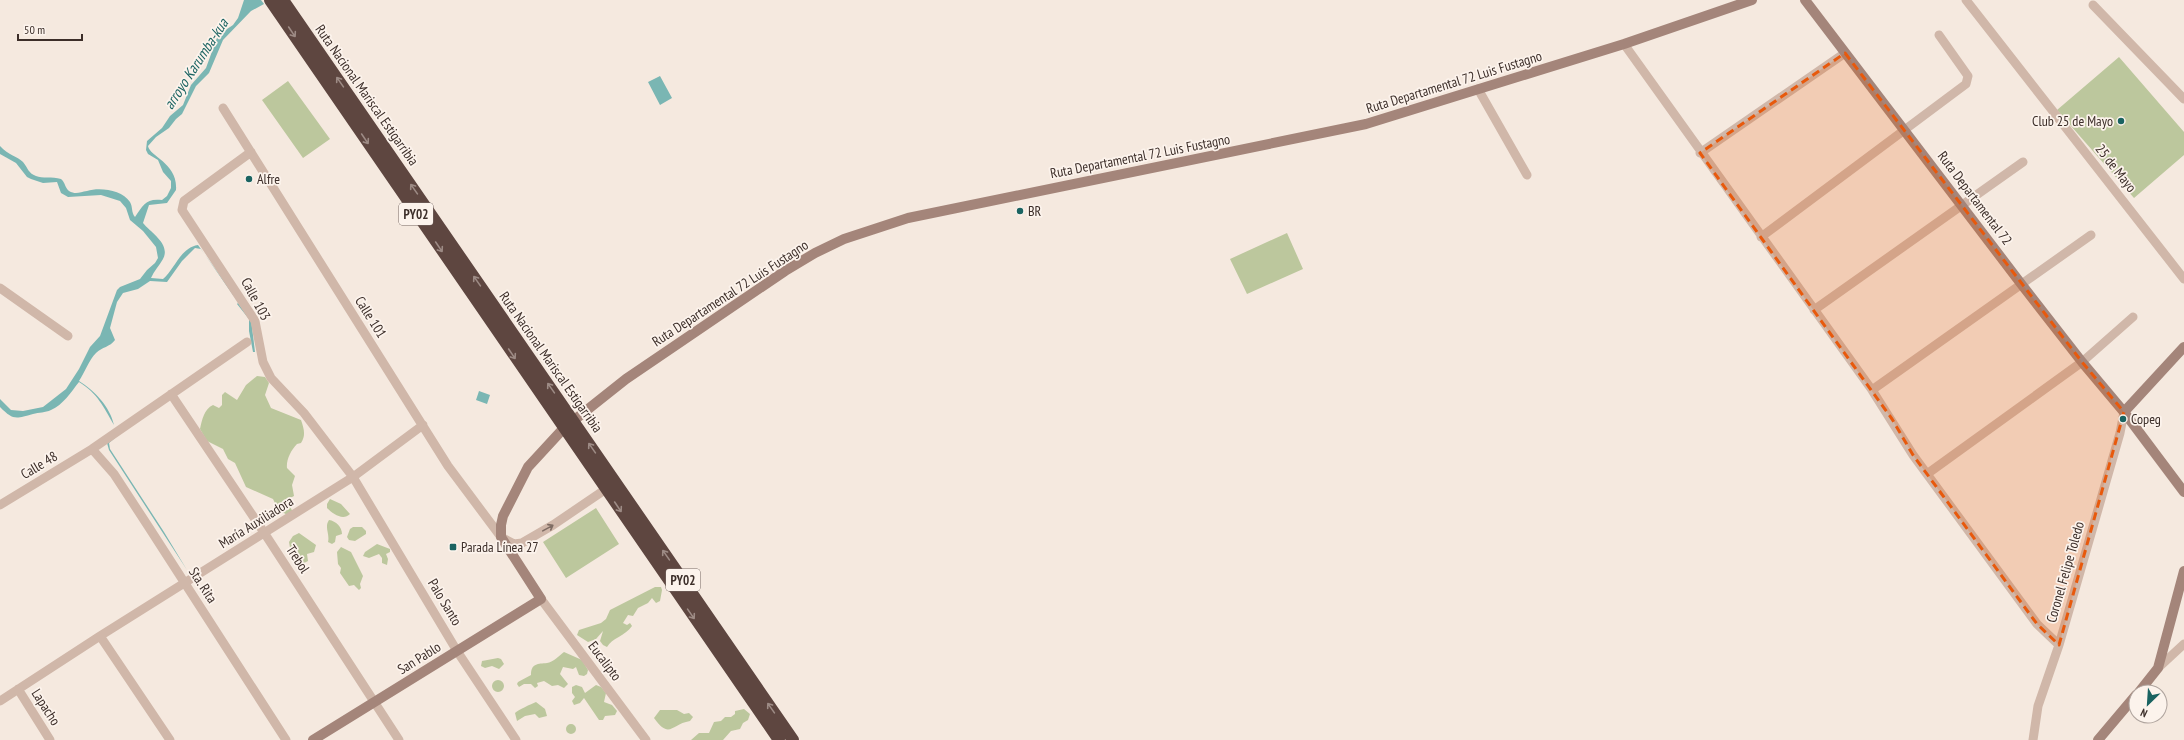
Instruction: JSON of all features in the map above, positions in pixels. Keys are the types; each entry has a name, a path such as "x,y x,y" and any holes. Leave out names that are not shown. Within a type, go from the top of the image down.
{"highway":[{"name":"Ruta Nacional Mariscal Estigarribia","path":"270,0 563,429 606,489 778,740"},
{"name":"Ruta Nacional Mariscal Estigarribia","path":"283,0 794,740"}],"main road":[{"name":"Ruta Departamental 72 Luis Fustagno","path":"501,537 503,516 528,467 573,420 626,379 737,302 815,253 844,239 908,218 1366,124 1624,44 1752,0"},
{"name":"Ruta Departamental 72","path":"1805,0 2022,285 2082,362 2124,412 2184,492"},
{"path":"2124,412 2184,347"},
{"path":"501,537 541,599"},
{"path":"2145,684 2158,668 2184,571"},
{"name":"San Pablo","path":"313,740 541,599"},
{"path":"2098,740 2128,704"}],"street":[{"name":"25 de Mayo","path":"1966,0 2184,279"},
{"path":"2093,5 2184,99"},
{"path":"1761,237 1966,84 1968,76 1939,35"},
{"path":"1624,44 1700,153 1872,390 1927,474 2036,624 2059,645"},
{"path":"1700,153 1845,53"},
{"path":"1478,89 1527,175"},
{"name":"Calle 101","path":"223,108 448,466 501,537"},
{"name":"Calle 103","path":"252,152 184,201 182,210 255,321 261,344 263,362 271,378 304,413 353,477"},
{"path":"1814,310 1963,206 2023,162"},
{"path":"1872,390 2091,235"},
{"path":"0,288 68,336"},
{"path":"1927,474 2082,362 2133,317"},
{"name":"Calle 48","path":"0,505 92,449 247,342"},
{"name":"Trebol","path":"172,394 399,740"},
{"name":"Coronel Felipe Toledo","path":"2033,740 2038,706 2059,645 2120,433 2124,412"},
{"name":"María Auxiliadora","path":"0,701 184,581 265,534 353,477 423,425"},
{"name":"Sta. Rita","path":"92,449 114,474 286,740"},
{"name":"Palo Santo","path":"353,477 458,651 516,740"},
{"path":"501,537 514,544 522,543 553,525 606,489"},
{"name":"Eucalipto","path":"541,599 646,740"},
{"path":"100,636 170,740"},
{"path":"2158,668 2184,644"},
{"name":"Lapacho","path":"18,689 50,740"}],"highlighted area":[{"path":"1845,53 2082,362 2124,412 2059,645 2037,624 1913,455 1892,419 1700,153"}],"green space":[{"name":"Club 25 de Mayo","path":"2119,57 2184,132 2184,155 2134,198 2057,110"},
{"path":"288,81 330,139 303,158 262,100"},
{"path":"1287,233 1303,269 1247,294 1230,259"},
{"path":"257,376 265,377 269,383 265,395 271,408 301,420 304,429 303,440 293,449 287,462 287,468 295,476 292,485 294,496 288,499 287,502 293,512 287,515 278,509 273,499 246,487 235,463 228,459 223,449 207,441 200,429 207,409 213,405 219,408 222,405 222,395 225,392 237,400 246,385"},
{"path":"330,499 341,504 350,514 341,517 332,512 327,508 327,504"},
{"path":"596,508 619,544 566,578 543,542"},
{"path":"329,520 338,525 342,531 342,534 336,536 335,542 332,544 328,542 327,525"},
{"path":"353,527 362,527 366,531 366,534 355,541 349,540 347,537 350,529"},
{"path":"299,533 316,545 314,552 307,554 308,561 302,564 292,559 289,542 293,536"},
{"path":"377,544 390,549 390,552 386,554 388,559 387,565 382,563 382,558 379,554 369,558 363,556 365,552"},
{"path":"341,547 351,552 363,576 360,584 361,588 359,590 354,585 349,586 340,573 341,568 338,564 337,552"},
{"path":"655,587 661,587 662,590 660,601 656,603 652,598 648,603 638,608 633,616 628,615 623,623 627,625 630,623 632,626 612,641 607,647 600,641 603,631 596,639 588,642 577,635 579,630 601,623 606,619 610,610"},
{"path":"564,652 582,660 588,670 587,674 584,676 579,675 576,667 573,669 563,667 560,674 568,684 564,688 558,685 552,686 544,681 537,683 538,686 535,688 531,684 524,684 519,687 517,684 518,682 531,675 532,668 534,666 556,659"},
{"path":"498,658 501,659 504,664 499,669 492,666 485,668 481,666 482,661"},
{"path":"498,680 502,682 504,686 502,690 498,692 494,690 492,686 494,682"},
{"path":"576,685 582,687 585,693 596,685 601,687 606,693 604,702 612,705 617,711 615,715 605,716 603,720 599,720 584,698 580,703 574,705 572,701 575,697 572,693 572,687"},
{"path":"536,702 545,709 547,716 539,718 535,714 525,716 517,721 515,713"},
{"path":"744,709 750,714 748,720 743,723 740,729 731,731 723,740 691,740 699,733 709,733 714,722 721,721 725,717 731,717 735,714 735,711"},
{"path":"660,710 677,710 684,714 689,713 693,717 690,721 671,729 667,729 659,725 654,718"},
{"path":"569,724 573,724 575,725 575,733 569,734 566,731 566,727"}],"water":[{"path":"244,0 261,0 264,4 251,11 223,40 209,73 196,86 182,114 169,128 156,137 148,146 150,150 169,167 173,173 176,190 167,203 149,205 143,223 159,239 164,248 165,254 151,278 163,279 182,254 187,250 198,245 201,249 195,248 182,261 167,282 150,281 138,289 123,293 117,302 110,328 115,340 96,353 79,381 101,400 109,412 114,425 96,396 79,382 63,402 49,411 22,417 15,417 8,414 0,407 0,399 11,410 23,411 43,407 66,389 79,369 90,347 100,336 117,290 120,287 140,279 158,258 156,247 143,231 130,220 126,208 120,201 101,195 68,197 61,193 57,182 43,183 27,177 16,163 0,154 0,146 23,162 33,175 38,177 61,179 71,192 78,193 98,189 110,190 122,195 130,202 135,217 146,203 152,200 162,200 167,196 171,188 171,181 163,172 158,160 148,154 146,150 147,141 162,128 170,116 183,105 191,85 206,68 218,35 233,25 238,18"},
{"path":"660,76 672,98 660,105 648,82"},
{"path":"204,254 234,295 233,295"},
{"path":"238,303 251,319 255,352 253,352 249,331 249,319 237,304"},
{"path":"479,391 490,395 487,404 476,400"},
{"path":"121,433 109,443 110,449 187,570 109,450 107,443"}],"place":[{"name":"Club 25 de Mayo","path":"2121,121"},
{"name":"Alfre","path":"249,179"},
{"name":"BR","path":"1020,211"},
{"name":"Copeg","path":"2123,419"},
{"name":"Parada Línea 27","path":"453,547"}],"water label":[{"name":"arroyo Karumba-kua","path":"196,64"}]}
